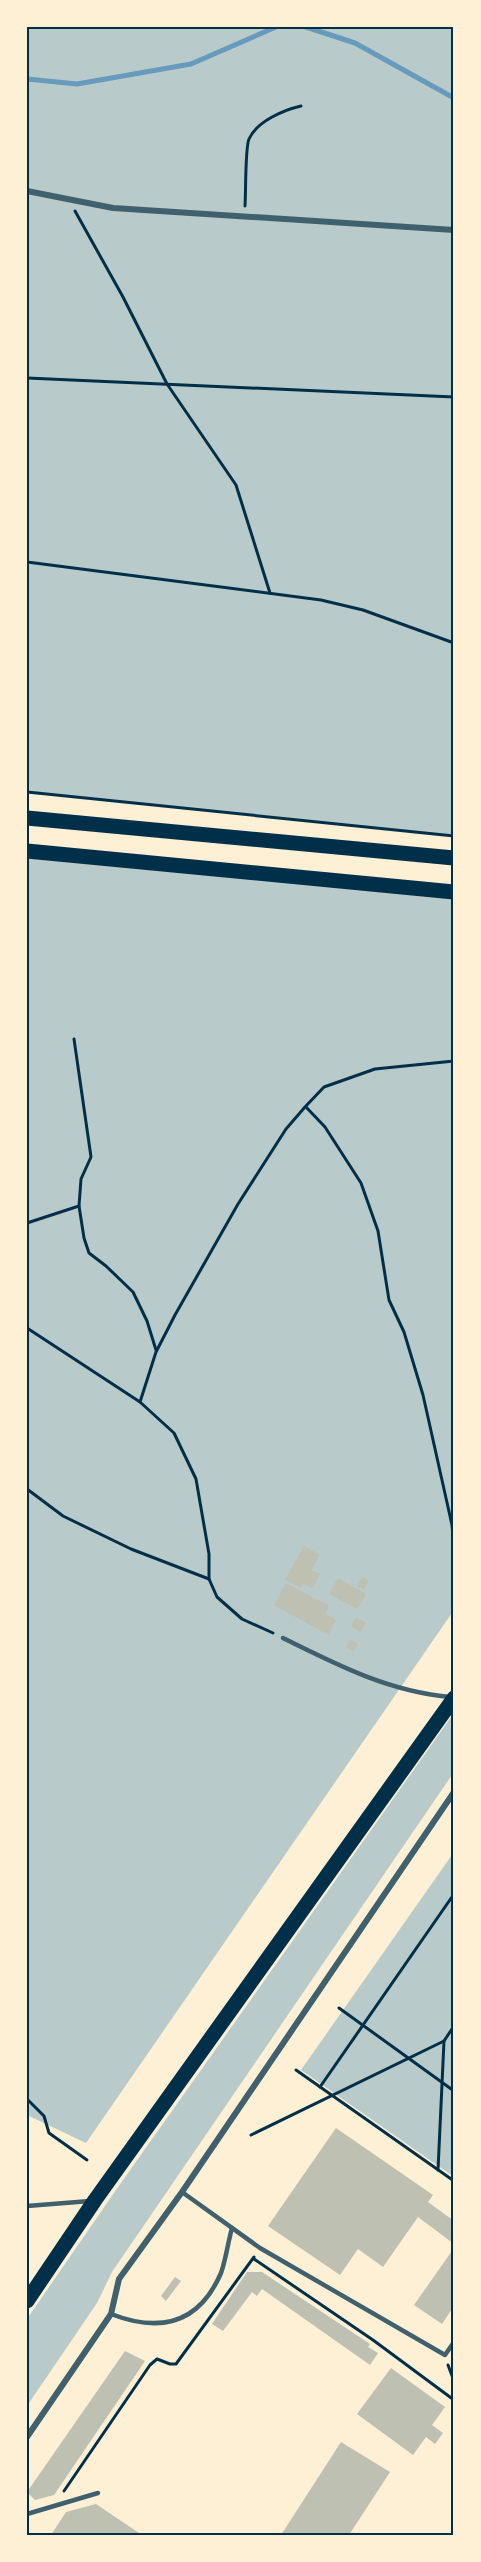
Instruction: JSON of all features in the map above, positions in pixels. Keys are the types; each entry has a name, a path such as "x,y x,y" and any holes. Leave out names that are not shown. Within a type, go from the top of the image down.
{"main road":[{"path":"27,818 454,858"},
{"path":"27,851 454,892"},
{"path":"27,2301 95,2200 454,1698"}],"street":[{"path":"27,191 113,208 454,230"},
{"path":"27,2438 111,2314 119,2279 182,2192 454,1792"}],"lane":[{"path":"283,1638 380,1683 415,1693 454,1698"},
{"path":"182,2192 260,2248 445,2355 454,2342"},
{"path":"27,2206 95,2200"},
{"path":"111,2314 129,2321 171,2323 199,2307 220,2273 232,2228"},
{"path":"27,2514 98,2493"}],"path":[{"path":"245,217 249,139 260,126 287,109 301,106"},
{"path":"68,199 123,297 167,384 236,485 270,594"},
{"path":"27,378 454,397"},
{"path":"27,562 321,600 363,610 454,643"},
{"path":"27,792 454,836"},
{"path":"74,1039 91,1157 81,1179 79,1206 89,1253 133,1292 147,1321 156,1352"},
{"path":"140,1402 156,1352 175,1315 238,1204 286,1129 305,1107 324,1087 375,1069 454,1061"},
{"path":"305,1107 325,1127 361,1183 378,1230 389,1300 404,1332 423,1395 452,1525 454,1551"},
{"path":"27,1223 79,1206"},
{"path":"27,1328 140,1402 174,1433 196,1479 209,1554 209,1579 216,1597 242,1619 283,1638"},
{"path":"27,1489 63,1516 131,1549 209,1579"},
{"path":"320,2087 454,1894"},
{"path":"339,2008 454,2091"},
{"path":"438,2170 444,2041 454,2026"},
{"path":"251,2135 444,2041"},
{"path":"296,2070 454,2181"},
{"path":"27,2099 44,2116 49,2133 87,2160"},
{"path":"57,2505 150,2365 157,2359 176,2364 260,2248"},
{"path":"253,2258 373,2340 454,2400"},
{"path":"445,2355 454,2381"}],"shaded area":[{"path":"27,27 454,27 454,836 27,792"},
{"path":"27,851 454,892 454,1610 86,2143 27,2115"},
{"path":"454,1713 454,1772 112,2272 97,2303 27,2406 27,2319"},
{"path":"454,1852 454,2177 301,2070"}],"building":[{"path":"304,1546 320,1555 311,1570 320,1574 312,1588 303,1583 301,1588 285,1580"},
{"path":"362,1577 369,1580 364,1590 357,1586"},
{"path":"338,1578 366,1594 357,1609 329,1594"},
{"path":"286,1583 329,1606 325,1614 336,1620 328,1635 274,1605"},
{"path":"356,1617 366,1623 360,1632 351,1626"},
{"path":"350,1640 358,1644 354,1652 346,1647"},
{"path":"336,2128 433,2195 428,2202 454,2221 454,2244 418,2217 383,2267 358,2249 340,2275 268,2226"},
{"path":"454,2248 454,2306 442,2324 414,2305"},
{"path":"247,2272 262,2272 370,2344 368,2347 378,2353 370,2365 262,2289 257,2296 252,2292 223,2331 212,2324"},
{"path":"175,2277 181,2281 166,2301 161,2296"},
{"path":"125,2351 145,2361 54,2495 35,2500 27,2492"},
{"path":"391,2368 445,2407 432,2425 443,2433 435,2444 426,2437 413,2455 357,2414"},
{"path":"341,2442 390,2472 349,2535 281,2535"},
{"path":"96,2504 142,2535 51,2535 66,2512"}],"waterway":[{"path":"27,79 77,84 191,64 276,27"},
{"path":"306,27 355,43 454,98"}]}
